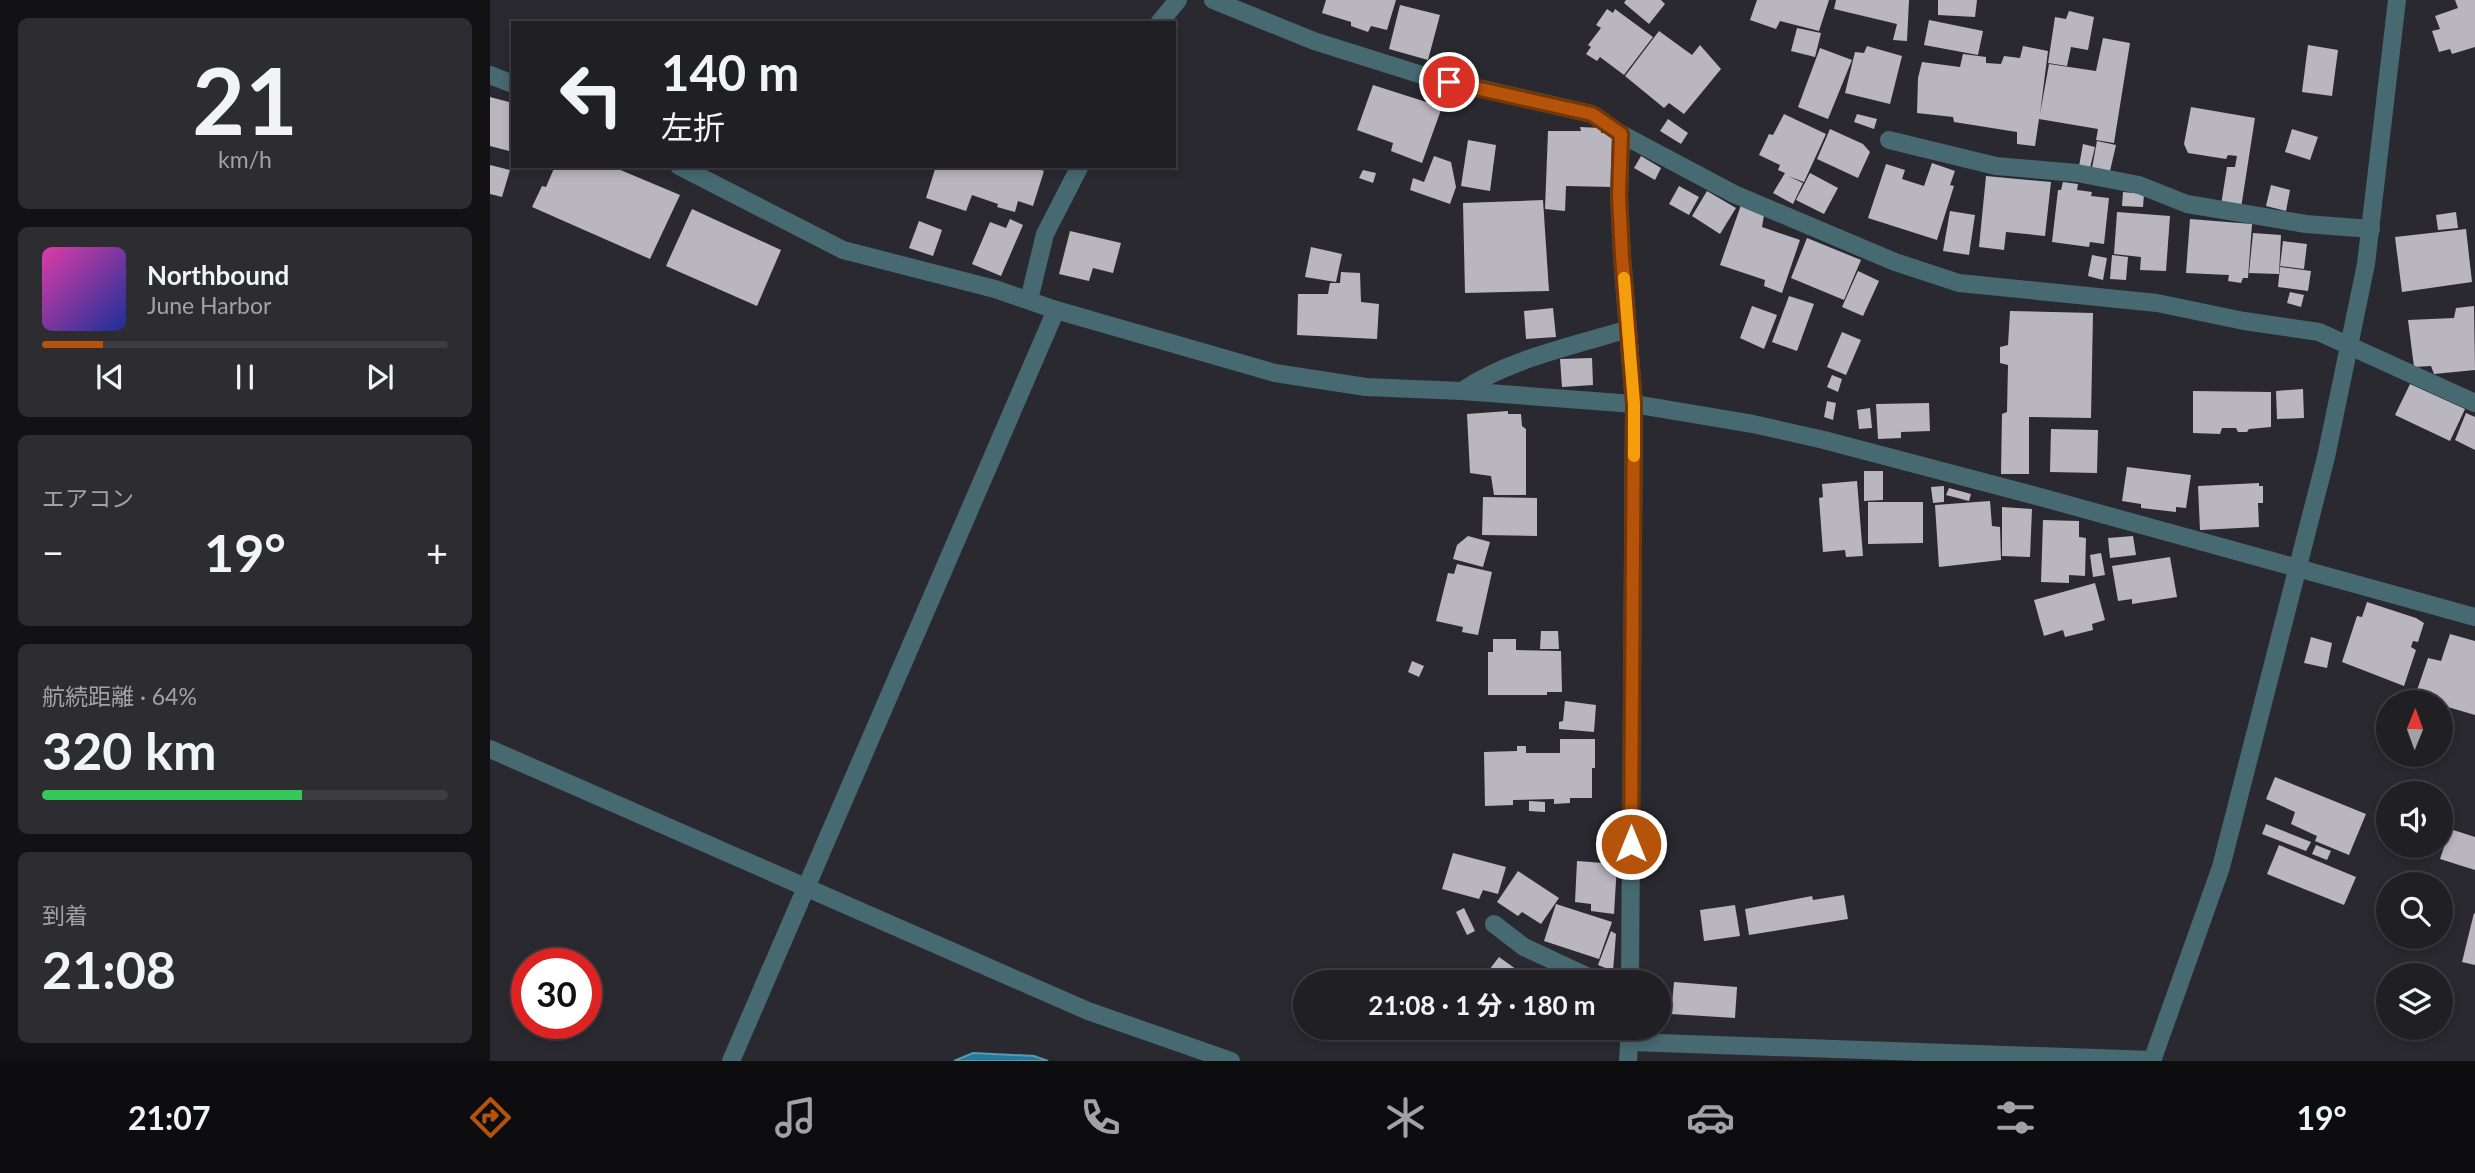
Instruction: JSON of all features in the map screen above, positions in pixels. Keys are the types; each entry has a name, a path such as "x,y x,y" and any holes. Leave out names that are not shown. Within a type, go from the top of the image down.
{"street":[{"path":"1161,21 1178,0"},
{"path":"1213,0 1314,41 1425,76 1592,114 1621,134 1734,194 1895,262 1959,283 2157,303 2244,321 2319,332 2475,403"},
{"path":"1671,1037 2152,1061 2221,867 2299,568 2366,264 2397,0"},
{"path":"490,75 511,83"},
{"path":"1621,134 1619,196 1634,404 1630,970"},
{"path":"1889,140 1996,166 2077,173 2139,186 2187,204 2306,224 2371,229"},
{"path":"682,168 843,250 995,289 1056,310 1275,373 1366,387 1634,404 1753,424 1824,440 2475,617"},
{"path":"1029,300 1045,234 1079,168"},
{"path":"731,1061 1056,310"},
{"path":"1462,391 1481,378 1510,366 1628,329"},
{"path":"490,749 1088,1011 1231,1061"},
{"path":"1494,924 1524,947 1573,970"},
{"path":"1628,1061 1630,1040"}],"water":[{"path":"973,1053 1034,1056 1048,1061 954,1061"}],"building":[{"path":"1326,0 1396,0 1387,30 1371,26 1368,32 1351,26 1351,22 1322,13"},
{"path":"1626,0 1661,0 1665,4 1649,24 1624,3"},
{"path":"1757,0 1829,0 1819,31 1780,21 1776,29 1750,20"},
{"path":"1836,0 1909,0 1907,41 1893,40 1897,24 1834,9"},
{"path":"1938,0 1977,0 1975,17 1938,15"},
{"path":"2455,0 2475,0 2475,47 2452,54 2450,49 2439,52 2432,31 2440,29 2435,16 2458,8"},
{"path":"1400,5 1440,15 1428,60 1389,49"},
{"path":"1607,9 1613,13 1615,9 1653,37 1624,75 1600,57 1597,61 1586,54 1591,47 1588,45 1601,28 1596,25"},
{"path":"2069,11 2094,17 2088,50 2071,47 2067,66 2048,63 2055,17 2066,19"},
{"path":"1929,20 1983,31 1978,55 1924,45"},
{"path":"1797,28 1821,33 1815,57 1791,51"},
{"path":"1659,31 1692,55 1700,45 1721,69 1684,114 1669,103 1664,108 1625,76"},
{"path":"2103,38 2130,43 2114,143 2096,140 2098,129 2039,119 2035,146 2017,144 2017,132 1954,122 1953,117 1917,113 1918,78 1922,62 1960,67 1963,54 1986,57 1986,63 2001,64 2004,56 2020,58 2023,46 2048,51 2040,114 2049,64 2096,71"},
{"path":"2308,45 2338,50 2332,96 2302,92"},
{"path":"1867,46 1902,56 1890,104 1845,93 1855,52 1864,53"},
{"path":"1820,48 1852,60 1828,119 1798,107"},
{"path":"1373,85 1442,107 1422,163 1391,151 1393,143 1357,130"},
{"path":"490,97 511,102 511,151 490,146"},
{"path":"2191,107 2255,118 2241,208 2221,205 2227,167 2235,167 2237,156 2228,155 2226,159 2188,153 2184,144"},
{"path":"1784,114 1826,134 1804,182 1788,176 1803,183 1793,204 1773,193 1785,173 1778,170 1780,165 1759,155 1769,134 1773,135"},
{"path":"1857,114 1877,119 1874,129 1854,122"},
{"path":"1668,119 1688,133 1681,144 1660,131"},
{"path":"1580,127 1601,128 1601,133 1614,133 1613,187 1566,186 1565,211 1545,209 1548,131 1581,131"},
{"path":"1830,129 1863,144 1870,152 1858,178 1817,159"},
{"path":"2292,129 2318,137 2310,160 2285,152"},
{"path":"1468,140 1496,145 1490,191 1461,186"},
{"path":"2097,141 2116,145 2110,171 2092,168"},
{"path":"2083,144 2095,147 2090,168 2079,166"},
{"path":"1434,156 1451,162 1456,187 1450,204 1410,190 1413,178 1424,182"},
{"path":"1641,156 1661,168 1655,180 1634,168"},
{"path":"1932,163 1955,171 1950,185 1954,186 1937,240 1868,218 1886,164 1905,170 1902,179 1924,186"},
{"path":"490,165 510,170 502,197 490,194"},
{"path":"554,168 616,168 680,195 650,259 532,207 542,186 546,187"},
{"path":"935,168 1035,168 1044,171 1033,206 1018,201 1015,212 972,195 966,211 926,198"},
{"path":"1363,170 1376,173 1373,183 1359,178"},
{"path":"1810,173 1838,188 1824,214 1796,200"},
{"path":"1986,176 2051,182 2045,236 2006,232 2004,250 1979,247"},
{"path":"2063,182 2078,184 2077,190 2092,192 2091,196 2109,198 2104,244 2090,242 2089,247 2052,242 2058,190 2061,190"},
{"path":"2271,185 2290,190 2286,211 2266,206"},
{"path":"1679,186 1699,197 1689,215 1669,204"},
{"path":"1707,191 1736,208 1720,234 1692,216"},
{"path":"2123,192 2144,194 2143,207 2122,206"},
{"path":"1543,200 1549,291 1465,293 1463,203"},
{"path":"1741,205 1764,215 1762,227 1800,240 1782,293 1764,286 1765,280 1720,265"},
{"path":"692,209 781,250 757,306 666,266"},
{"path":"1950,211 1975,215 1969,255 1943,251"},
{"path":"2117,212 2170,216 2166,271 2140,270 2141,257 2114,254"},
{"path":"2456,212 2458,228 2438,230 2436,215"},
{"path":"1010,219 1023,225 1001,276 972,264 990,222 1006,228"},
{"path":"2190,219 2252,224 2248,278 2243,278 2241,283 2228,281 2229,275 2186,273"},
{"path":"919,221 942,230 933,256 909,248"},
{"path":"2466,229 2472,282 2402,292 2395,237"},
{"path":"1070,231 1121,243 1113,273 1093,268 1089,281 1059,274"},
{"path":"2253,233 2281,235 2279,274 2249,273"},
{"path":"1807,238 1861,260 1844,300 1791,278"},
{"path":"2283,241 2307,244 2304,269 2280,266"},
{"path":"1311,247 1342,254 1336,282 1305,277"},
{"path":"2092,255 2107,258 2103,280 2088,276"},
{"path":"2112,255 2128,257 2126,280 2110,279"},
{"path":"2280,267 2311,271 2308,291 2278,287"},
{"path":"1858,271 1879,281 1863,316 1842,307"},
{"path":"1341,272 1360,273 1361,302 1379,304 1377,339 1297,335 1298,294 1328,294 1330,283 1340,283"},
{"path":"2290,292 2304,295 2301,307 2287,303"},
{"path":"1789,296 1814,304 1797,351 1772,342"},
{"path":"1752,306 1777,315 1764,349 1740,338"},
{"path":"2474,306 2475,370 2434,374 2431,366 2414,367 2408,320 2454,318 2456,308"},
{"path":"1553,308 1556,337 1526,339 1524,311"},
{"path":"2010,311 2093,313 2091,418 2029,417 2029,474 2001,474 2002,414 2007,412 2008,365 2000,363 2000,347 2008,345"},
{"path":"1842,332 1861,340 1846,375 1827,367"},
{"path":"1592,358 1593,385 1562,387 1560,359"},
{"path":"1832,375 1842,379 1838,392 1827,387"},
{"path":"2410,384 2465,409 2450,441 2395,415"},
{"path":"2303,389 2304,418 2277,419 2276,391"},
{"path":"2193,391 2271,392 2271,427 2249,429 2247,432 2238,432 2236,428 2222,428 2220,434 2193,433"},
{"path":"1827,401 1836,403 1833,420 1824,417"},
{"path":"1929,403 1930,431 1901,432 1901,438 1878,439 1876,404"},
{"path":"1870,408 1872,428 1859,429 1857,410"},
{"path":"1508,411 1508,414 1521,414 1522,426 1526,429 1526,495 1494,495 1491,476 1470,473 1467,414"},
{"path":"2466,413 2475,417 2475,450 2455,440"},
{"path":"2051,429 2098,430 2097,473 2050,472"},
{"path":"2127,467 2191,475 2186,508 2176,507 2176,512 2141,508 2141,504 2122,501"},
{"path":"1864,471 1883,471 1883,500 1864,501"},
{"path":"1857,481 1863,556 1846,557 1845,550 1823,552 1819,498 1823,497 1822,484"},
{"path":"2259,483 2259,486 2263,486 2263,503 2258,503 2259,527 2200,530 2198,486"},
{"path":"1944,486 1944,502 1933,503 1931,487"},
{"path":"1949,488 1971,494 1969,501 1946,495"},
{"path":"1483,497 1537,498 1537,536 1482,535"},
{"path":"1990,501 1992,526 2000,527 2001,560 1939,567 1935,505"},
{"path":"1868,502 1923,502 1923,543 1868,544"},
{"path":"2002,507 2032,509 2030,557 2002,556"},
{"path":"2043,520 2079,521 2079,537 2086,538 2085,576 2069,575 2069,583 2041,582"},
{"path":"1468,536 1490,542 1483,567 1453,559 1457,545"},
{"path":"2133,536 2136,555 2110,558 2108,538"},
{"path":"2101,553 2105,575 2093,577 2090,555"},
{"path":"2170,557 2177,597 2132,604 2132,599 2118,601 2112,566"},
{"path":"1457,564 1492,572 1478,635 1462,632 1463,627 1436,621 1448,573 1454,574"},
{"path":"2095,583 2105,620 2092,624 2093,630 2065,637 2063,630 2044,636 2034,600"},
{"path":"2367,602 2424,623 2418,642 2413,641 2411,647 2416,650 2404,686 2342,662 2357,616 2362,617"},
{"path":"1541,631 1558,631 1559,649 1540,649"},
{"path":"2450,634 2475,641 2475,715 2454,709 2454,690 2417,690 2428,658 2441,661"},
{"path":"2311,637 2332,643 2327,668 2304,663"},
{"path":"1493,639 1516,639 1516,650 1561,651 1562,692 1547,692 1547,695 1488,695 1488,652 1493,652"},
{"path":"1412,661 1424,666 1419,677 1408,672"},
{"path":"1565,701 1596,705 1594,732 1559,729 1559,722 1563,721"},
{"path":"1560,739 1595,739 1592,798 1570,798 1570,803 1554,804 1554,799 1513,800 1513,805 1485,806 1484,752 1517,751 1517,746 1526,746 1526,753 1560,753"},
{"path":"2275,777 2366,814 2349,855 2315,841 2317,836 2291,824 2295,812 2266,799"},
{"path":"1529,801 1545,802 1545,812 1529,811"},
{"path":"2266,824 2311,842 2306,851 2262,834"},
{"path":"2453,830 2475,837 2475,870 2440,859 2453,858"},
{"path":"2279,845 2356,877 2344,905 2267,874"},
{"path":"2316,845 2331,851 2327,860 2312,854"},
{"path":"1453,853 1506,867 1498,894 1483,890 1479,899 1442,889"},
{"path":"1577,861 1617,864 1614,914 1591,911 1591,904 1575,902"},
{"path":"1518,871 1559,898 1541,924 1522,912 1518,916 1497,902"},
{"path":"1844,895 1848,919 1749,935 1745,909 1812,896 1813,900"},
{"path":"1556,904 1612,922 1599,959 1544,941"},
{"path":"1735,905 1740,936 1704,941 1700,910"},
{"path":"1464,908 1475,931 1467,935 1456,912"},
{"path":"2475,914 2475,965 2462,962"},
{"path":"1611,931 1616,934 1613,970 1598,965"},
{"path":"1499,957 1517,970 1489,970"},
{"path":"1674,982 1737,987 1735,1018 1671,1014"}],"slow traffic":[{"path":"1624,278 1634,404 1634,456"}],"route":[{"path":"1449,82 1592,114 1621,134 1619,196 1634,404 1631,844"}]}
